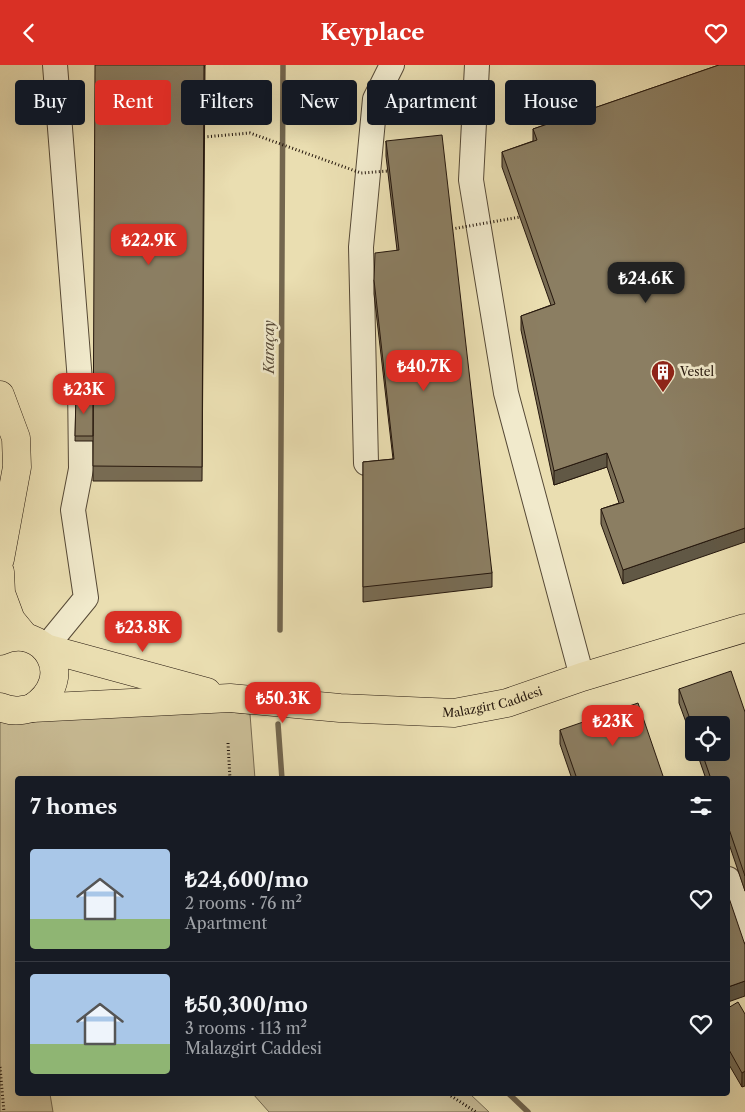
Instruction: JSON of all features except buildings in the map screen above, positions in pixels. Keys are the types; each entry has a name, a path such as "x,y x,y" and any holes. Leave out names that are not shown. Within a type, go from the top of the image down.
{"main road":[{"path":"0,395 16,438 17,467 0,559"},
{"path":"0,572 1,593 11,620 23,642 52,658 55,670 50,693 42,702 32,708"},
{"name":"Malazgirt Caddesi","path":"230,698 340,708 454,713 508,703 582,677 745,628"},
{"path":"23,642 230,698"},
{"path":"0,707 21,711 32,708 230,698"}],"street":[{"path":"23,642 86,598 73,510 81,469 80,381 54,65"},
{"path":"366,463 361,247 375,99 392,65"},
{"path":"477,65 471,180 506,393 582,677"},
{"path":"730,885 745,930"}],"path":[{"path":"204,137 250,133 361,173 388,171"},
{"path":"452,229 520,217"},
{"path":"228,743 230,776"},
{"path":"0,1067 4,1112"},
{"path":"451,1096 476,1112"}],"shaded area":[{"path":"147,704 250,714 255,776 15,776 15,1096 50,1096 53,1112 0,1112 0,718"},
{"path":"255,1096 472,1096 489,1112 269,1112"}],"waterway":[{"name":"Karaçay","path":"280,630 283,65"},
{"name":"Karaçay","path":"278,724 282,776"},
{"name":"Karaçay","path":"511,1096 528,1112"}],"place":[{"name":"Vestel","path":"663,393"}]}
